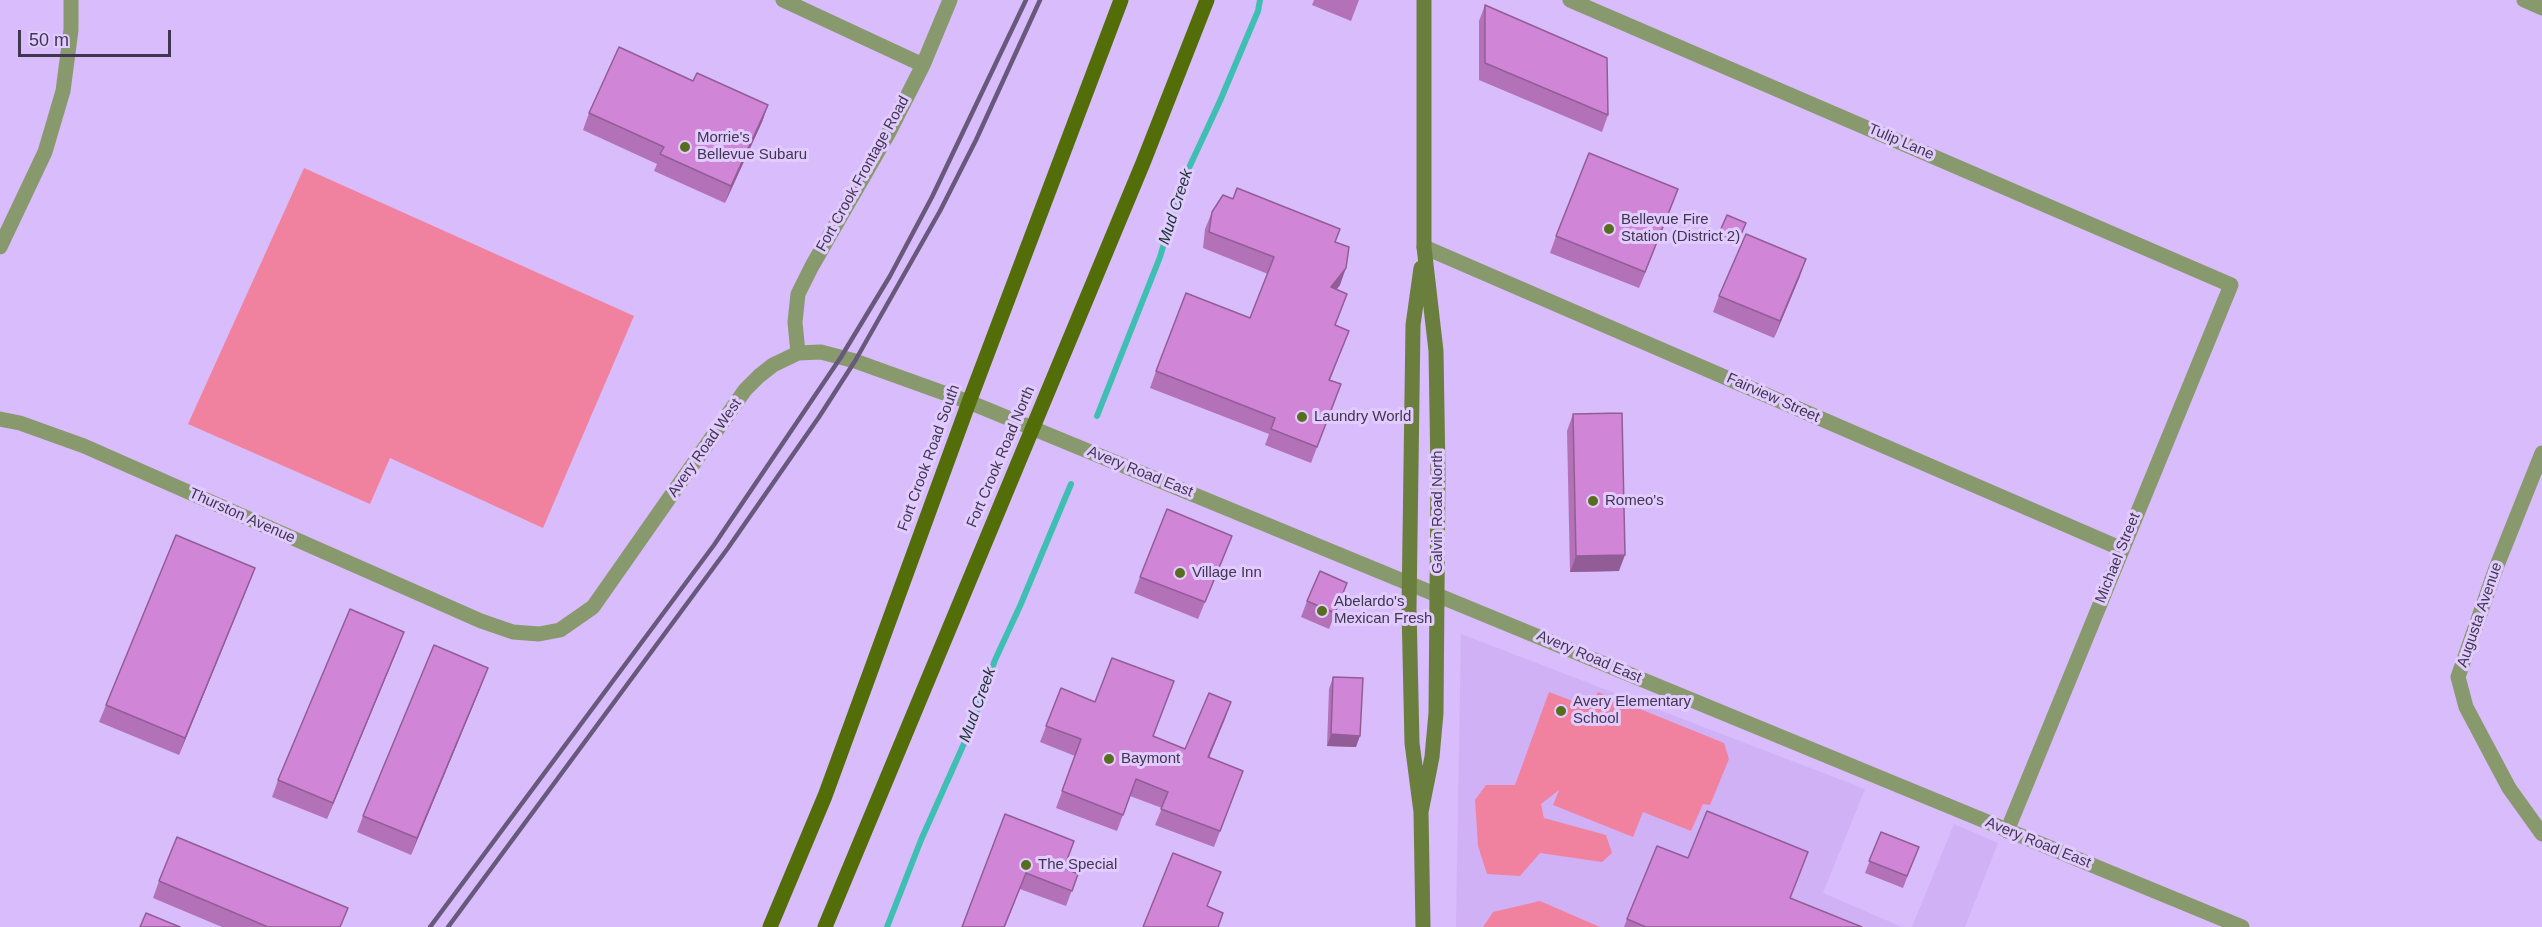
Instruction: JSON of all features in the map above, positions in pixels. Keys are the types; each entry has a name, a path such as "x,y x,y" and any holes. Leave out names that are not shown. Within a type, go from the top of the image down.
{"main road":[{"name":"Fort Crook Road South","path":"770,927 825,796 969,402 1120,0"},
{"name":"Fort Crook Road North","path":"825,927 1143,163 1207,0"},
{"name":"Galvin Road North","path":"1421,812 1436,713 1437,593 1436,351 1424,247 1424,0"},
{"name":"Galvin Road North","path":"1422,927 1421,812 1412,743 1410,581 1413,325 1424,247"}],"street":[{"path":"2,237 45,152 63,91 71,30 71,0"},
{"path":"783,0 923,65"},
{"name":"Fort Crook Frontage Road","path":"798,353 795,322 798,294 888,134 923,65 950,0"},
{"name":"Tulip Lane","path":"1570,0 2231,285"},
{"path":"2524,0 2542,8"},
{"name":"Fairview Street","path":"1424,247 2122,549"},
{"name":"Michael Street","path":"2007,831 2231,285"},
{"name":"Avery Road West","path":"481,621 513,632 539,634 560,630 593,607 745,390 773,365 798,353 821,352 855,361 969,402"},
{"name":"Avery Road East","path":"969,402 1410,581 2242,927"},
{"name":"Thurston Avenue","path":"0,419 20,423 84,446 481,621"},
{"name":"Augusta Avenue","path":"2542,453 2496,568 2458,677 2466,707 2509,788 2542,834"}],"shaded area":[{"path":"304,168 634,316 543,528 390,458 370,504 188,424"},
{"name":"Avery Elementary School","path":"1461,634 1865,789 1823,893 1902,927 1456,927"},
{"path":"1549,692 1591,708 1598,692 1724,743 1729,759 1710,805 1703,804 1691,831 1643,812 1633,837 1553,805 1559,790 1541,804 1544,818 1606,835 1612,853 1602,862 1540,853 1520,876 1487,874 1478,846 1475,800 1486,785 1515,785"},
{"path":"1954,824 1998,843 1965,927 1912,927"},
{"path":"1540,901 1600,927 1483,927 1493,912"}],"building":[{"path":"1485,5 1607,58 1608,115 1485,63"},
{"name":"Morrie's Bellevue Subaru","path":"619,47 693,81 697,73 768,105 731,186 660,154 664,147 589,113"},
{"path":"1589,153 1678,189 1645,272 1556,236"},
{"path":"1237,188 1340,229 1335,242 1349,247 1346,268 1331,287 1347,294 1335,325 1349,331 1329,380 1341,384 1317,447 1271,429 1275,418 1156,371 1186,293 1250,318 1274,257 1209,232 1212,212 1223,195 1233,199"},
{"path":"1727,215 1746,223 1739,239 1720,231"},
{"path":"1746,234 1806,259 1780,321 1719,296"},
{"name":"Romeo's","path":"1622,413 1625,555 1576,556 1573,414"},
{"name":"Village Inn","path":"1167,509 1232,536 1205,602 1140,577"},
{"path":"176,535 255,568 185,738 106,705"},
{"path":"1320,571 1347,583 1335,613 1307,601"},
{"path":"350,609 404,632 333,803 278,780"},
{"path":"434,645 488,668 417,838 363,816"},
{"name":"Baymont","path":"1112,658 1174,681 1153,736 1185,749 1209,693 1231,702 1208,757 1243,771 1220,831 1161,809 1168,792 1136,779 1123,815 1062,791 1081,739 1046,726 1061,688 1095,702"},
{"path":"1333,677 1363,678 1360,736 1331,734"},
{"path":"1707,811 1808,852 1790,898 1862,927 1646,927 1627,919 1657,846 1688,858"},
{"path":"1005,814 1074,841 1064,868 1078,874 1072,891 1026,873 1004,927 962,927"},
{"path":"1881,832 1919,847 1907,876 1869,861"},
{"path":"177,837 348,908 340,927 268,927 159,881"},
{"path":"1173,853 1221,872 1207,906 1223,913 1218,927 1143,927"},
{"path":"146,913 180,927 140,927"}],"waterway":[{"name":"Mud Creek","path":"1097,416 1160,257 1181,185 1220,101 1258,11 1260,0"},
{"name":"Mud Creek","path":"887,927 921,840 970,730 995,660 1071,484"}],"railway":[{"path":"430,927 714,545 841,357 890,276 932,197 1026,0"},
{"path":"448,927 728,548 855,361 940,211 976,140 1040,0"}],"place":[{"name":"Morrie's Bellevue Subaru","path":"685,147"},
{"name":"Bellevue Fire Station (District 2)","path":"1609,229"},
{"name":"Laundry World","path":"1302,417"},
{"name":"Romeo's","path":"1593,501"},
{"name":"Village Inn","path":"1180,573"},
{"name":"Abelardo's Mexican Fresh","path":"1322,611"},
{"name":"Avery Elementary School","path":"1561,711"},
{"name":"Baymont","path":"1109,759"},
{"name":"The Special","path":"1026,865"}]}
